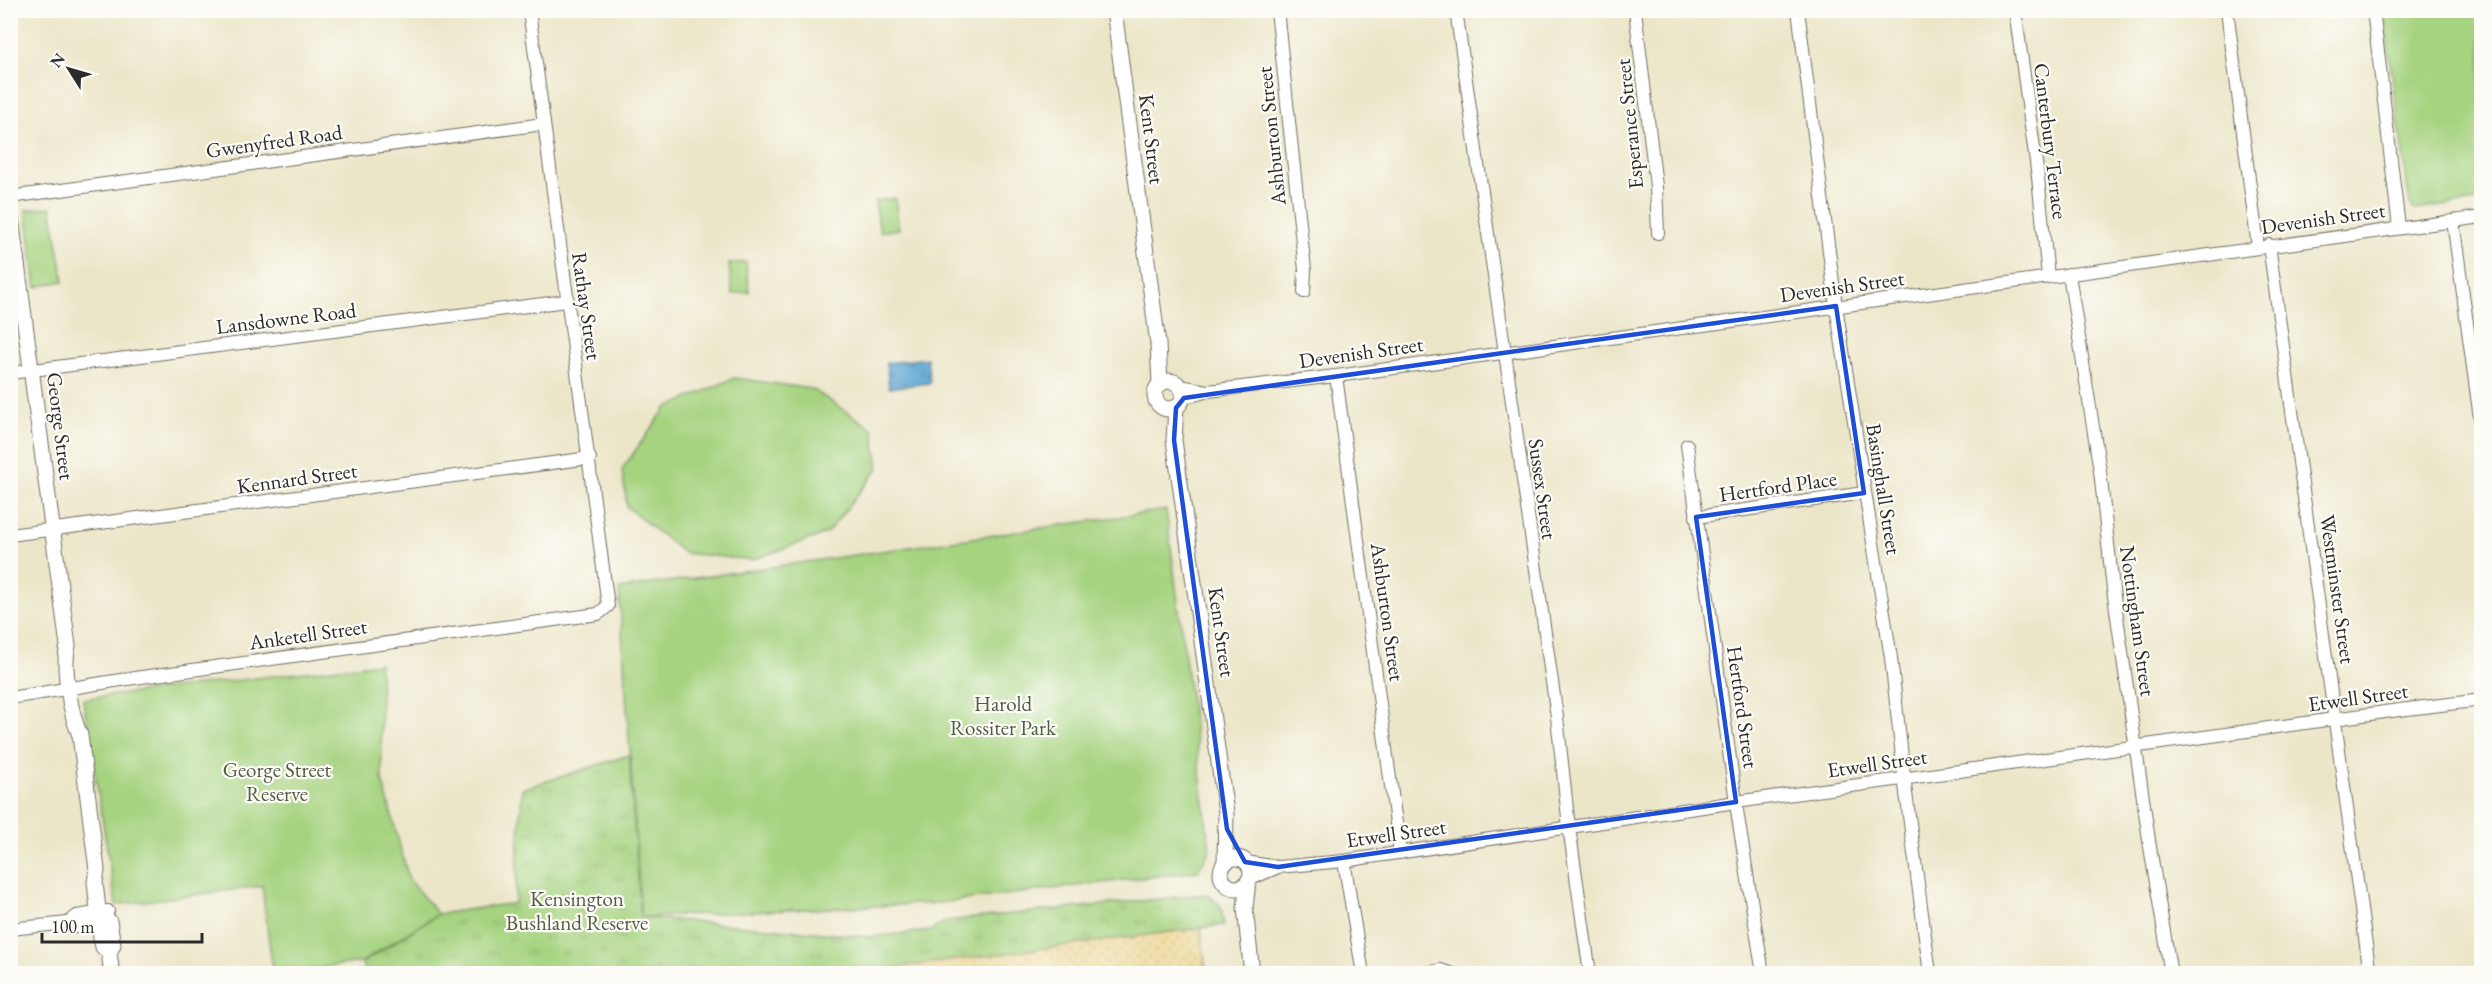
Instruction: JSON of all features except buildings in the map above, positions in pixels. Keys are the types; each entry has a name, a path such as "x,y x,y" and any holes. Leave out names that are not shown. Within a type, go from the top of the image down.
{"main road":[{"name":"Kent Street","path":"1114,10 1158,344 1173,394 1174,440 1227,829 1225,863"},
{"name":"George Street","path":"10,211 68,646 75,654 74,688 84,725 80,735 97,870 95,882 104,918 103,947 109,953 112,974"},
{"name":"Kent Street","path":"1227,829 1244,861"},
{"path":"1246,974 1240,926 1227,885 1221,874 1225,863 1236,858 1244,861 1250,870 1245,908 1252,974"},
{"path":"1227,885 1239,887 1248,881"}],"street":[{"name":"Rathay Street","path":"528,10 566,301 590,458 608,606"},
{"name":"Ashburton Street","path":"1277,10 1305,270 1304,292"},
{"name":"Sussex Street","path":"1456,10 1557,717 1569,826 1590,974"},
{"name":"Esperance Street","path":"1635,10 1656,186 1658,233"},
{"name":"Basinghall Street","path":"1798,10 1836,306 1891,658 1904,779 1930,974"},
{"name":"Canterbury Terrace","path":"2015,10 2038,177 2048,277"},
{"name":"Westminster Street","path":"2227,10 2336,720 2370,974"},
{"path":"2373,10 2399,227"},
{"name":"Gwenyfred Road","path":"10,197 543,124"},
{"name":"Devenish Street","path":"1173,394 1208,392 1336,376 2481,217"},
{"path":"2453,221 2481,433"},
{"name":"Nottingham Street","path":"2069,274 2100,471 2135,747 2171,974"},
{"name":"Lansdowne Road","path":"10,373 566,301"},
{"name":"Ashburton Street","path":"1336,376 1401,853"},
{"name":"Hertford Street","path":"1687,445 1763,974"},
{"name":"Kennard Street","path":"10,535 590,458"},
{"name":"Hertford Place","path":"1696,517 1864,493"},
{"name":"Anketell Street","path":"10,698 598,614 608,606"},
{"name":"Etwell Street","path":"1244,861 1278,867 1344,861 1737,802 2481,700"},
{"path":"1344,861 1363,974"},
{"name":"Etwell Street","path":"1248,881 1278,867"},
{"path":"10,929 68,924 77,927 104,918"},
{"path":"1420,974 1445,970 1453,974"}],"highlighted area":[{"path":"1836,306 1864,493 1696,517 1736,802 1278,867 1245,862 1227,829 1174,440 1176,408 1184,398"}],"green space":[{"path":"2383,11 2481,11 2481,200 2415,210 2410,205"},
{"path":"895,198 899,229 880,232 875,201"},
{"path":"51,207 64,281 36,287 26,210"},
{"path":"746,262 749,292 732,294 729,264"},
{"path":"734,378 812,389 873,429 879,468 827,533 752,560 684,553 627,507 622,469 666,408"},
{"name":"Harold Rossiter Park","path":"1166,510 1210,850 1198,871 939,903 641,917 619,589"},
{"name":"George Street Reserve","path":"380,663 382,779 409,880 438,914 362,962 273,974 262,886 116,905 83,699"},
{"name":"Kensington Bushland Reserve","path":"629,755 641,917 869,937 930,931 946,921 1207,894 1221,906 1224,925 855,974 364,974 362,963 438,914 515,903 522,789"}],"sand":[{"path":"1201,928 1206,973 855,973"}],"water":[{"path":"927,358 930,383 889,388 886,363"}]}
